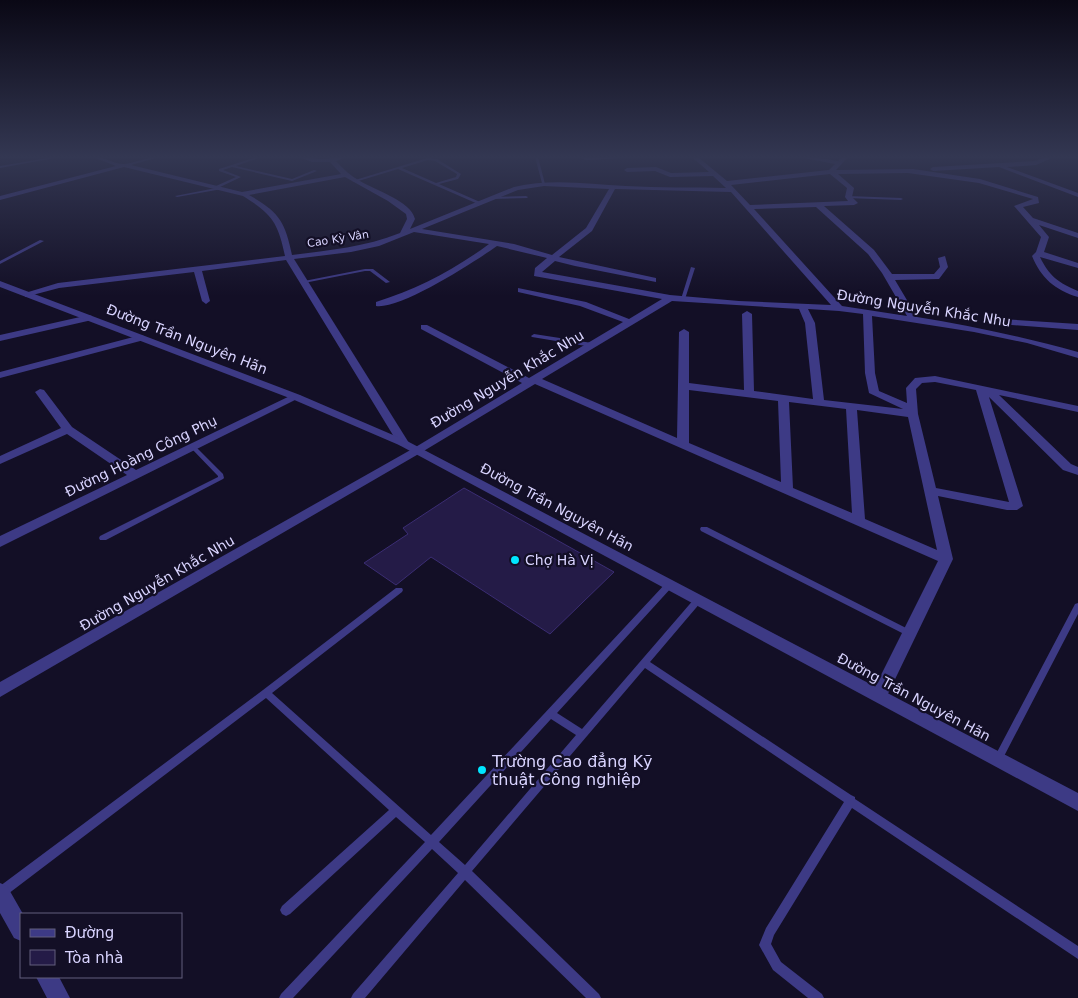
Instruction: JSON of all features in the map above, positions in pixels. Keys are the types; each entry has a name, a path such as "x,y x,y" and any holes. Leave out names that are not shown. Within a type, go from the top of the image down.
{"street":[{"path":"259,204 276,217 285,238 289,258 403,443"},
{"path":"398,204 410,213 411,219 404,233"},
{"name":"Cao Kỳ Vân","path":"28,295 58,286 351,250 378,244 478,204"},
{"path":"604,204 589,229 538,270 537,274 670,298"},
{"path":"745,204 839,308"},
{"path":"748,207 844,204"},
{"path":"1030,204 1018,206 1045,237 1040,253 1036,256 1044,276 1062,288 1078,294"},
{"path":"818,205 871,252 913,320"},
{"path":"1028,219 1078,236"},
{"path":"413,230 496,243 597,270 653,280"},
{"path":"378,304 424,288 459,268 496,243"},
{"path":"1040,253 1078,266"},
{"path":"888,277 936,277 944,267 942,258"},
{"path":"197,269 206,301"},
{"name":"Đường Trần Nguyên Hãn","path":"0,284 296,397 418,450 1078,802"},
{"path":"521,290 583,304 630,322"},
{"name":"Đường Nguyễn Khắc Nhu","path":"0,690 418,450 670,298 739,304 839,308 1020,339 1078,354"},
{"path":"802,306 810,323 819,403"},
{"path":"867,312 870,373 874,393 913,412"},
{"path":"746,314 749,394"},
{"path":"0,338 89,318"},
{"path":"1002,322 1078,327"},
{"path":"424,327 533,381 683,444 946,559"},
{"path":"683,444 684,332"},
{"path":"0,375 141,338"},
{"path":"878,695 946,559 913,412 911,388 919,380 934,380 1078,409"},
{"path":"684,386 850,407 913,412"},
{"path":"984,389 1067,467 1078,471"},
{"path":"931,491 1007,506 1017,506 984,389"},
{"path":"40,392 68,429 135,475"},
{"name":"Đường Hoàng Công Phụ","path":"0,542 296,397"},
{"path":"784,398 787,489"},
{"path":"850,407 858,520"},
{"path":"0,460 68,429"},
{"path":"0,893 20,929"},
{"path":"48,978 59,998"}],"lane":[{"path":"0,263 42,241"},
{"path":"683,299 693,268"},
{"path":"304,282 366,270 371,270 388,282"},
{"path":"534,336 592,345"},
{"path":"103,538 221,478 221,475 193,447"},
{"path":"704,529 909,633"},
{"path":"286,998 669,585"},
{"path":"0,893 266,693 399,590"},
{"path":"357,998 698,600"},
{"path":"998,759 1078,606"},
{"path":"644,663 1078,953"},
{"path":"266,693 465,872 595,998"},
{"path":"551,714 582,734"},
{"path":"818,998 777,966 765,945 770,932 851,800"},
{"path":"286,910 396,810"}],"building":[{"name":"Chợ Hà Vị","path":"464,488 614,572 550,634 431,557 396,585 364,563 408,534 403,528"}],"place":[{"name":"Chợ Hà Vị","path":"515,560"},
{"name":"Trường Cao đẳng Kỹ thuật Công nghiệp","path":"482,770"}]}
